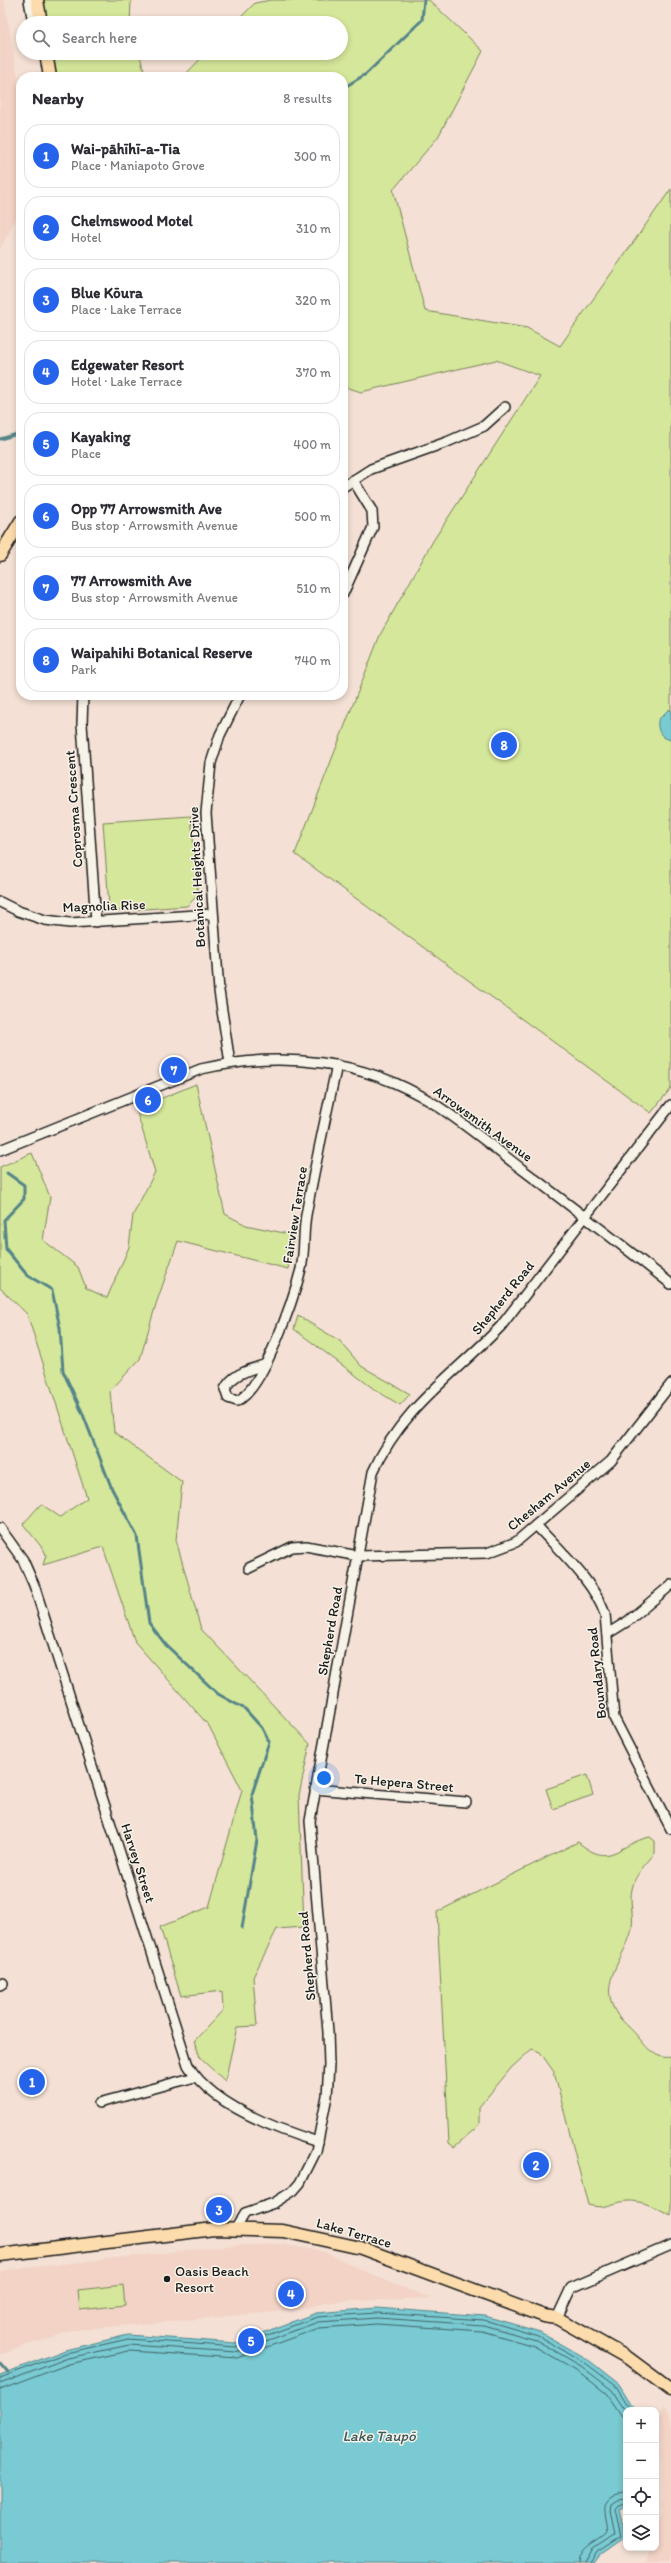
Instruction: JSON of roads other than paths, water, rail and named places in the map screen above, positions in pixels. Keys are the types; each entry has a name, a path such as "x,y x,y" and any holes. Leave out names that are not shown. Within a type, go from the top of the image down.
{"main road":[{"path":"37,0 40,16"},
{"path":"47,60 49,72"},
{"path":"0,554 16,529"},
{"name":"Lake Terrace","path":"0,2255 236,2228 283,2231 335,2240 556,2318 628,2358 671,2390"}],"street":[{"path":"29,0 32,16"},
{"path":"43,60 48,72"},
{"path":"348,484 371,469 399,457 467,435 484,426 505,407"},
{"path":"348,583 373,527 372,511 353,480"},
{"name":"Coprosma Crescent","path":"84,700 82,724 96,922"},
{"name":"Botanical Heights Drive","path":"230,1063 219,990 212,914 206,813 211,763 220,735 238,700"},
{"name":"Magnolia Rise","path":"0,902 18,911 45,920 70,923 212,914"},
{"name":"Arrowsmith Avenue","path":"0,1150 174,1079 230,1063 283,1058 337,1065 381,1079 432,1102 585,1217 671,1284"},
{"name":"Fairview Terrace","path":"266,1364 236,1375 229,1382 226,1390 228,1398 237,1401 244,1396 266,1364 275,1346 301,1268 306,1216 337,1065"},
{"name":"Shepherd Road","path":"236,2228 245,2213 274,2203 293,2191 310,2168 318,2142 330,2065 310,1820 373,1472 390,1439 433,1387 479,1349 501,1326 671,1105"},
{"name":"Chesham Avenue","path":"248,1568 292,1547 306,1546 358,1556 487,1553 516,1542 611,1461 671,1384"},
{"name":"Boundary Road","path":"536,1525 594,1591 605,1614 614,1718 671,1829"},
{"name":"Harvey Street","path":"0,1528 23,1560 34,1585 188,2065 195,2077 253,2118 318,2142"},
{"path":"607,1634 628,1621 671,1584"},
{"name":"Te Hepera Street","path":"315,1789 466,1802"},
{"path":"99,2103 195,2077"},
{"path":"556,2318 571,2288 671,2245"}],"water":[{"path":"668,710 671,710 671,740 667,739 660,733 658,727 658,720"},
{"name":"Lake Taupō","path":"377,2308 485,2316 540,2332 586,2358 619,2384 633,2407 623,2407 623,2508 619,2509 623,2528 623,2538 601,2554 594,2563 0,2563 0,2375 65,2350 128,2335 235,2343 316,2313"}],"waterway":[{"path":"348,85 366,74 422,20 424,0"},
{"path":"0,439 16,434"},
{"path":"7,1173 24,1185 24,1199 4,1220 6,1249 27,1275 52,1290 60,1328 63,1371 82,1412 112,1489 137,1536 149,1623 166,1645 218,1694 245,1709 262,1728 269,1742 252,1794 257,1840 242,1928"},
{"path":"0,2363 8,2372"}],"place":[{"name":"Waipahihi Botanical Reserve","path":"504,745"},
{"name":"77 Arrowsmith Ave","path":"174,1070"},
{"name":"Opp 77 Arrowsmith Ave","path":"148,1100"},
{"name":"Wai-pāhīhī-a-Tia","path":"32,2082"},
{"name":"Chelmswood Motel","path":"536,2165"},
{"name":"Blue Kōura","path":"219,2210"},
{"name":"Oasis Beach Resort","path":"167,2279"},
{"name":"Edgewater Resort","path":"291,2294"},
{"name":"Kayaking","path":"251,2341"}]}
